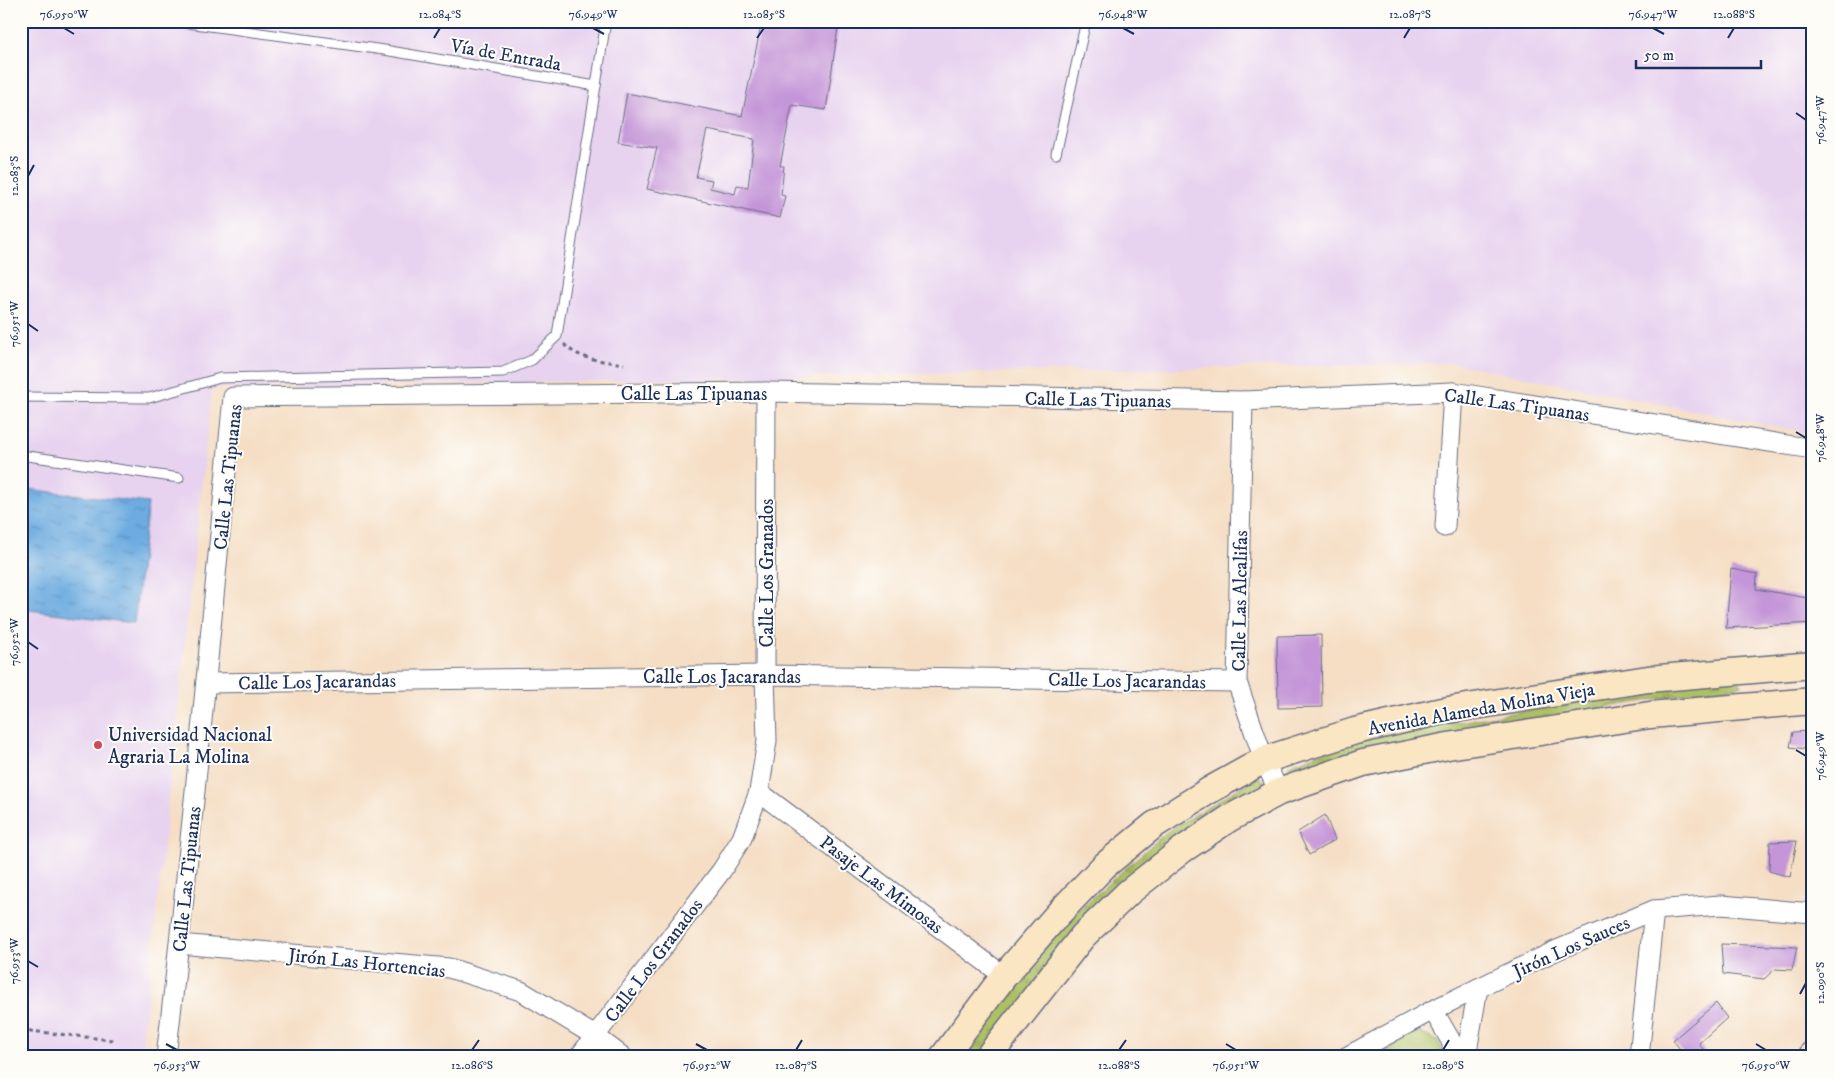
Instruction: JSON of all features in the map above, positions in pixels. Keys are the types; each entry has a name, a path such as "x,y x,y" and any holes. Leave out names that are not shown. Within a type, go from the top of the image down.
{"street":[{"name":"Calle Las Tipuanas","path":"166,1057 206,683 233,397 766,392 1243,401 1453,392 1813,449"},
{"name":"Calle Los Granados","path":"579,1057 722,870 742,838 759,792 767,741 766,392"},
{"path":"1445,527 1453,392"},
{"name":"Calle Las Alcalifas","path":"1243,401 1237,682 1264,760 1279,792"},
{"name":"Avenida Alameda Molina Vieja","path":"944,1057 1004,976 1058,914 1104,866 1154,825 1210,790 1264,760 1354,730 1442,711 1648,679 1813,664"},
{"path":"1753,669 1753,705"},
{"name":"Calle Los Jacarandas","path":"206,683 766,675 1237,682"},
{"name":"Avenida Alameda Molina Vieja","path":"988,1057 1083,936 1129,892 1182,850 1230,818 1279,792 1363,763 1448,746 1650,715 1813,701"},
{"name":"Pasaje Las Mimosas","path":"759,792 1004,976"},
{"name":"Jirón Los Sauces","path":"1346,1057 1433,1010 1557,950 1654,910 1721,905 1795,913 1813,913"},
{"path":"1639,1057 1654,910"},
{"name":"Jirón Las Hortencias","path":"179,944 449,968 521,991 595,1036 623,1057"},
{"path":"1466,1057 1478,988"},
{"path":"1433,1010 1451,1041 1455,1057"}],"lane":[{"name":"Vía de Entrada","path":"173,21 376,49 596,86"},
{"path":"21,397 149,398 220,378 503,372 532,360 557,336 606,21"},
{"path":"1056,154 1086,21"},
{"path":"21,455 179,478"}],"path":[{"path":"557,336 571,352 599,361 624,364"},
{"path":"21,1030 113,1040"}],"shaded area":[{"name":"Universidad Nacional Agraria La Molina","path":"21,21 1813,21 1813,434 1452,363 212,389 141,1057 21,1057"}],"green space":[{"path":"1737,677 1742,685 1483,727 1288,776 1289,765 1351,741 1715,678"},
{"path":"1258,777 1266,782 1263,789 1171,847 979,1057 955,1057 1067,920 1168,831"},
{"path":"1413,1030 1438,1041 1446,1057 1371,1057"}],"water":[{"path":"27,489 148,503 134,623 21,609 21,539"}],"building":[{"path":"762,21 839,21 826,110 792,105 780,166 784,166 781,195 785,196 780,218 647,189 657,148 618,142 627,93 742,116","holes":["707,130 754,139 748,187 737,185 735,194 710,188 712,180 696,177"]},
{"path":"1731,569 1757,574 1756,589 1813,599 1813,623 1726,628"},
{"path":"1321,635 1322,707 1278,708 1277,636"},
{"path":"1810,731 1806,749 1790,747 1793,732"},
{"path":"1325,815 1335,840 1309,855 1298,832"},
{"path":"1797,841 1790,877 1769,871 1770,842"},
{"path":"1721,944 1797,947 1792,970 1775,969 1764,979 1723,974"},
{"path":"1716,1003 1727,1018 1699,1043 1708,1057 1686,1057 1673,1040"}],"place":[{"name":"Universidad Nacional Agraria La Molina","path":"98,745"}]}
